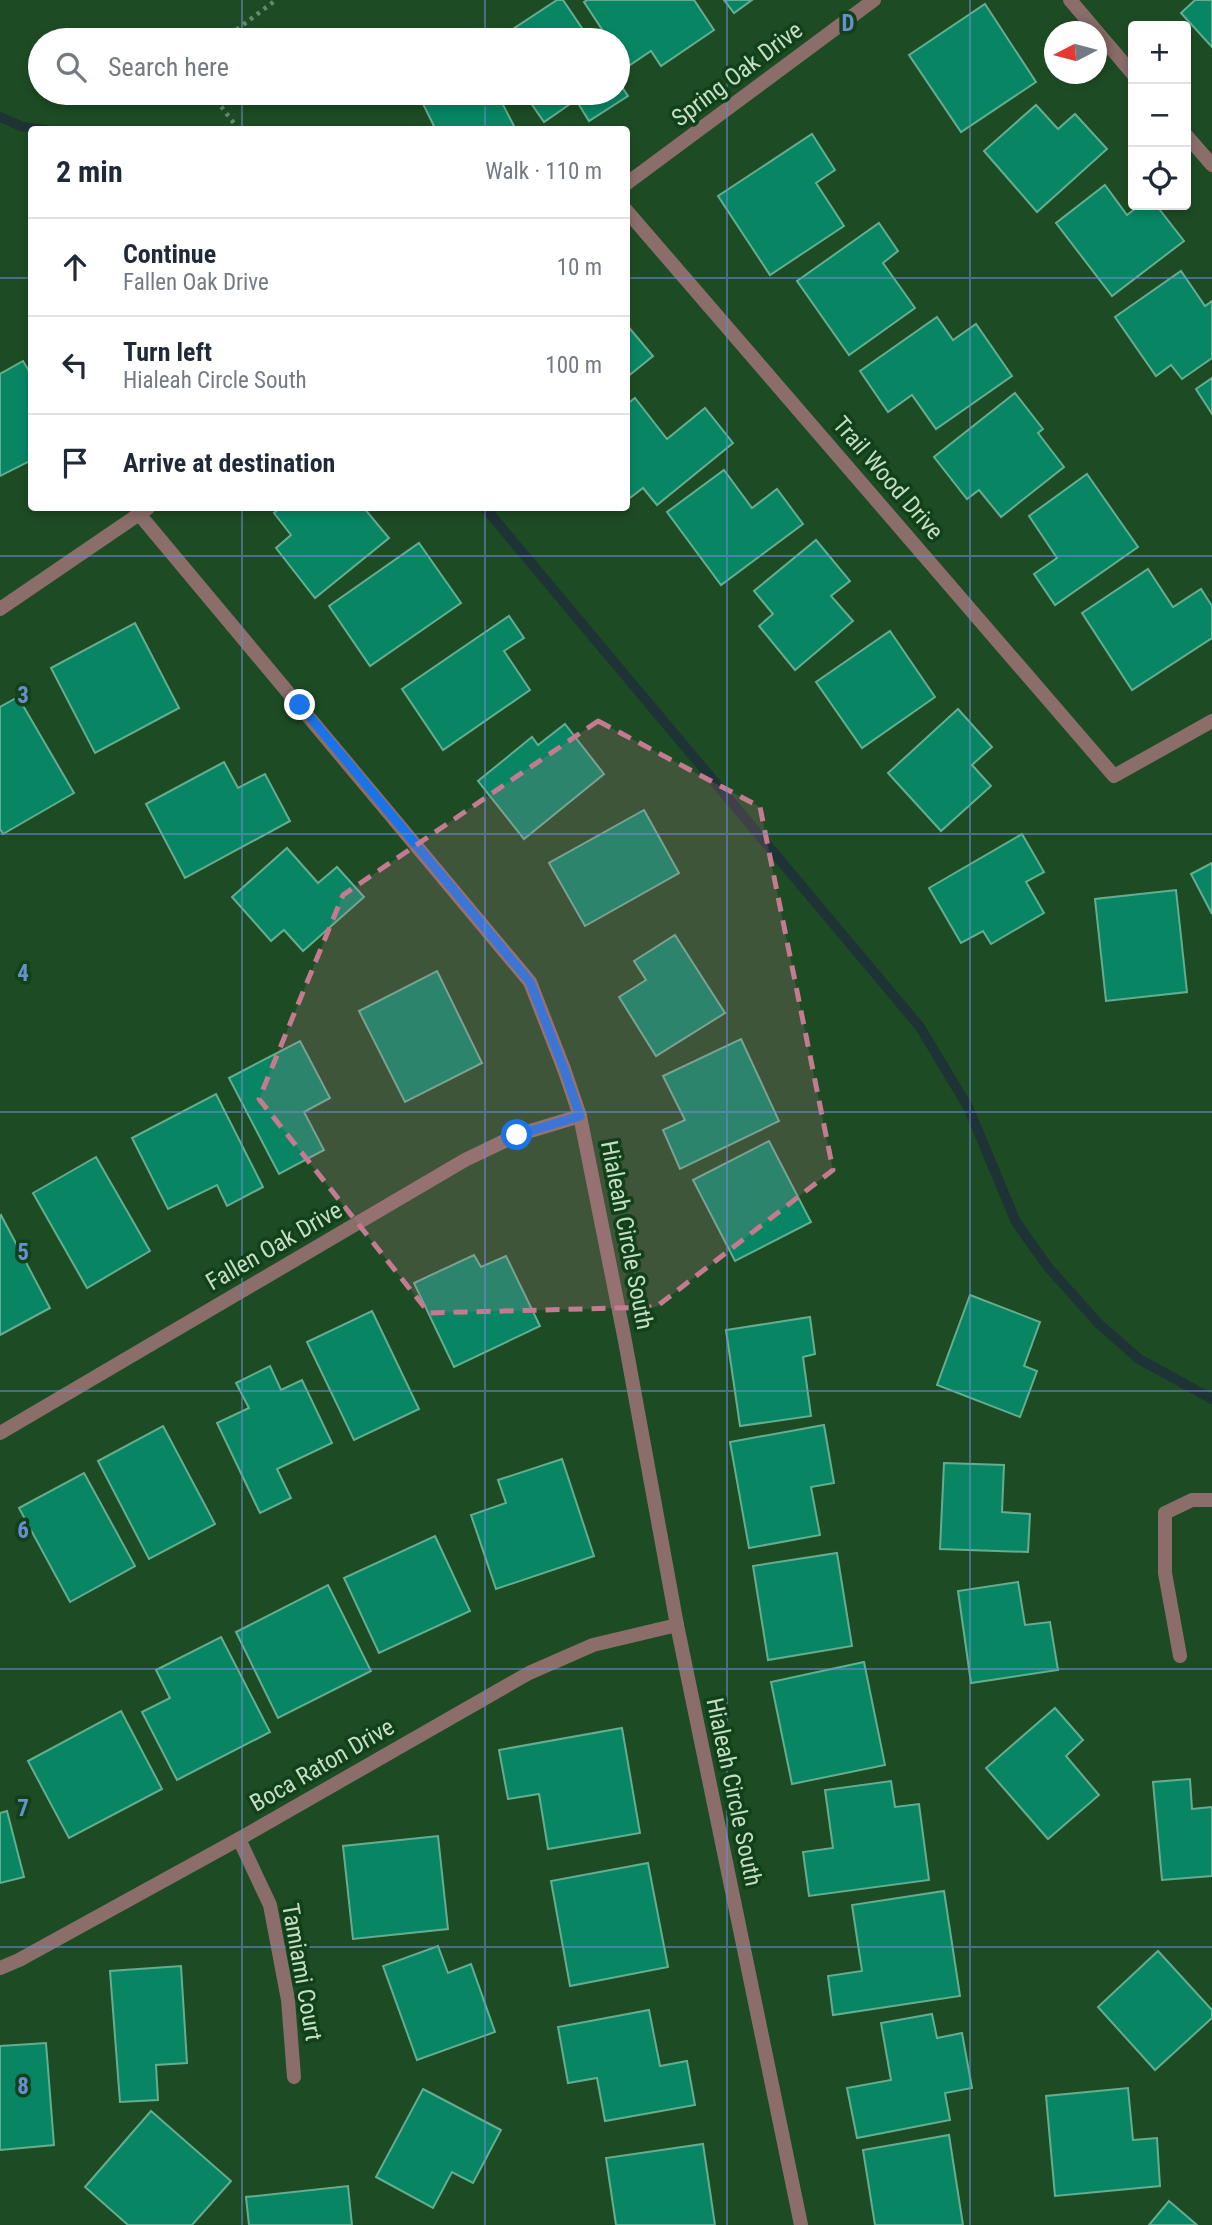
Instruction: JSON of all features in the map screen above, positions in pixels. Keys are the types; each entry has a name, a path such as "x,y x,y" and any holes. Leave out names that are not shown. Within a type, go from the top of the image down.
{"street":[{"name":"Spring Oak Drive","path":"630,181 874,0"},
{"path":"1070,0 1128,68"},
{"path":"1191,141 1212,165"},
{"name":"Trail Wood Drive","path":"630,215 1114,776 1212,721"},
{"path":"0,609 144,511"},
{"name":"Hialeah Circle South","path":"144,511 530,982 564,1069 580,1116 677,1625 801,2225"},
{"name":"Fallen Oak Drive","path":"0,1433 465,1160 517,1135 580,1116"},
{"path":"1180,1656 1165,1573 1165,1513 1192,1500 1212,1500"},
{"name":"Boca Raton Drive","path":"0,1968 239,1839 529,1673 593,1645 677,1625"},
{"name":"Tamiami Court","path":"239,1839 270,1905 288,2000 294,2077"}],"path":[{"path":"239,28 276,0"},
{"path":"220,105 236,126"}],"highlighted area":[{"path":"598,721 760,807 833,1170 656,1307 429,1313 259,1099 343,895"}],"building":[{"path":"557,0 563,0 582,28 514,28"},
{"path":"694,0 714,30 661,66 651,51 630,65 630,28 601,28 584,2"},
{"path":"724,0 752,0 734,13"},
{"path":"1195,0 1212,0 1212,47 1191,21 1181,13"},
{"path":"985,4 1036,82 961,132 909,55"},
{"path":"424,105 503,105 514,126 434,126"},
{"path":"532,105 569,105 544,122"},
{"path":"579,105 614,105 589,121"},
{"path":"1036,105 1058,129 1075,114 1107,149 1037,212 984,151"},
{"path":"812,134 835,170 816,183 844,226 770,275 718,196"},
{"path":"1105,185 1127,215 1134,210 1160,210 1184,241 1112,296 1056,223"},
{"path":"879,223 898,251 883,263 915,308 849,355 797,281"},
{"path":"1181,271 1205,306 1212,301 1212,358 1182,379 1171,365 1156,376 1115,317"},
{"path":"937,317 953,340 976,324 1012,376 936,429 912,395 888,412 860,371"},
{"path":"630,329 653,356 630,375"},
{"path":"23,361 28,369 28,462 0,476 0,374"},
{"path":"1212,378 1212,414 1196,389"},
{"path":"1015,393 1043,429 1038,433 1064,467 1001,517 979,490 967,499 934,457"},
{"path":"635,398 667,439 705,408 733,443 657,505 643,488 630,498 630,402"},
{"path":"724,470 752,508 777,489 803,524 721,585 667,512"},
{"path":"1087,474 1138,547 1055,605 1034,574 1057,558 1029,516"},
{"path":"366,511 389,538 315,598 276,548 291,535 274,513"},
{"path":"816,540 850,581 831,596 853,621 795,670 759,626 773,614 754,591"},
{"path":"419,543 461,603 370,666 329,606"},
{"path":"1148,569 1173,607 1201,589 1212,606 1212,638 1132,690 1082,613"},
{"path":"509,616 524,638 504,651 530,690 443,750 402,689"},
{"path":"135,623 179,708 95,753 51,668"},
{"path":"890,631 935,697 862,748 816,682"},
{"path":"18,697 74,793 3,834 0,829 0,707"},
{"path":"958,709 992,747 972,765 991,786 941,831 888,773"},
{"path":"565,724 604,774 524,839 478,781 532,737 538,745"},
{"path":"224,762 238,788 265,774 290,821 185,878 146,804"},
{"path":"644,810 679,873 585,926 549,863"},
{"path":"1022,834 1044,872 1026,882 1044,913 991,944 983,931 961,943 929,888"},
{"path":"287,848 318,883 337,867 364,897 303,951 284,930 271,941 232,897"},
{"path":"1212,863 1212,914 1191,874"},
{"path":"1176,890 1187,992 1106,1001 1095,899"},
{"path":"675,935 725,1013 656,1056 619,997 646,980 634,961"},
{"path":"437,971 482,1063 405,1102 359,1011"},
{"path":"741,1039 779,1121 680,1169 663,1130 685,1120 663,1076"},
{"path":"300,1041 330,1098 304,1112 324,1150 279,1174 229,1078"},
{"path":"216,1094 263,1187 227,1206 217,1185 168,1209 132,1138"},
{"path":"769,1141 811,1222 735,1261 693,1180"},
{"path":"96,1157 150,1251 87,1288 33,1193"},
{"path":"0,1216 50,1308 0,1335"},
{"path":"474,1255 481,1267 506,1256 540,1326 454,1367 414,1283"},
{"path":"970,1295 1040,1322 1024,1366 1037,1371 1020,1417 937,1385"},
{"path":"372,1311 419,1409 354,1440 307,1342"},
{"path":"810,1317 815,1354 803,1357 811,1416 740,1426 726,1330"},
{"path":"270,1366 281,1390 302,1380 332,1443 277,1469 291,1498 260,1513 217,1423 249,1408 236,1383"},
{"path":"824,1425 834,1483 811,1487 820,1535 749,1548 730,1442"},
{"path":"163,1426 215,1524 149,1559 98,1461"},
{"path":"562,1459 594,1556 496,1589 471,1515 506,1503 498,1480"},
{"path":"944,1463 1004,1465 1002,1512 1030,1514 1028,1552 940,1549"},
{"path":"84,1473 135,1566 70,1602 19,1508"},
{"path":"435,1536 470,1611 379,1653 344,1578"},
{"path":"837,1553 852,1646 768,1660 753,1566"},
{"path":"1018,1582 1025,1625 1050,1622 1058,1670 971,1683 958,1591"},
{"path":"328,1585 371,1671 278,1718 236,1632"},
{"path":"221,1637 270,1732 177,1780 142,1712 170,1698 156,1670"},
{"path":"864,1662 885,1765 792,1784 771,1682"},
{"path":"1055,1708 1083,1740 1066,1756 1099,1795 1048,1839 986,1768"},
{"path":"121,1711 162,1789 69,1838 28,1761"},
{"path":"622,1728 640,1833 548,1849 539,1794 508,1799 499,1750"},
{"path":"1190,1779 1192,1809 1212,1807 1212,1876 1162,1880 1153,1782"},
{"path":"891,1781 895,1807 919,1804 929,1880 809,1896 803,1852 833,1848 825,1790"},
{"path":"7,1811 24,1877 0,1883 0,1813"},
{"path":"438,1836 448,1929 353,1939 343,1846"},
{"path":"648,1863 668,1967 570,1986 551,1881"},
{"path":"944,1891 960,1996 833,2015 828,1976 862,1971 852,1905"},
{"path":"438,1946 448,1973 471,1964 495,2032 417,2060 383,1966"},
{"path":"1158,1951 1212,2010 1212,2018 1155,2070 1098,2007"},
{"path":"181,1966 187,2063 156,2065 158,2100 120,2102 110,1971"},
{"path":"649,2010 660,2066 687,2061 695,2105 605,2121 597,2078 568,2083 558,2027"},
{"path":"932,2014 937,2038 962,2033 972,2088 945,2093 950,2120 857,2138 847,2088 891,2080 881,2023"},
{"path":"46,2043 54,2145 0,2150 0,2046"},
{"path":"1128,2088 1133,2140 1157,2138 1160,2186 1055,2196 1046,2096"},
{"path":"423,2089 501,2130 473,2183 452,2172 433,2208 376,2177"},
{"path":"151,2111 231,2181 192,2225 128,2225 85,2187"},
{"path":"949,2135 963,2225 875,2225 863,2150"},
{"path":"703,2144 715,2225 616,2225 606,2158"},
{"path":"348,2186 352,2225 249,2225 246,2197"},
{"path":"1169,2201 1197,2225 1149,2225"}],"waterway":[{"path":"0,117 28,128"},
{"path":"488,511 920,1027 968,1107 1016,1222 1048,1267 1099,1324 1139,1359 1212,1399"}],"route":[{"path":"300,705 530,982 580,1116 517,1135"}]}
